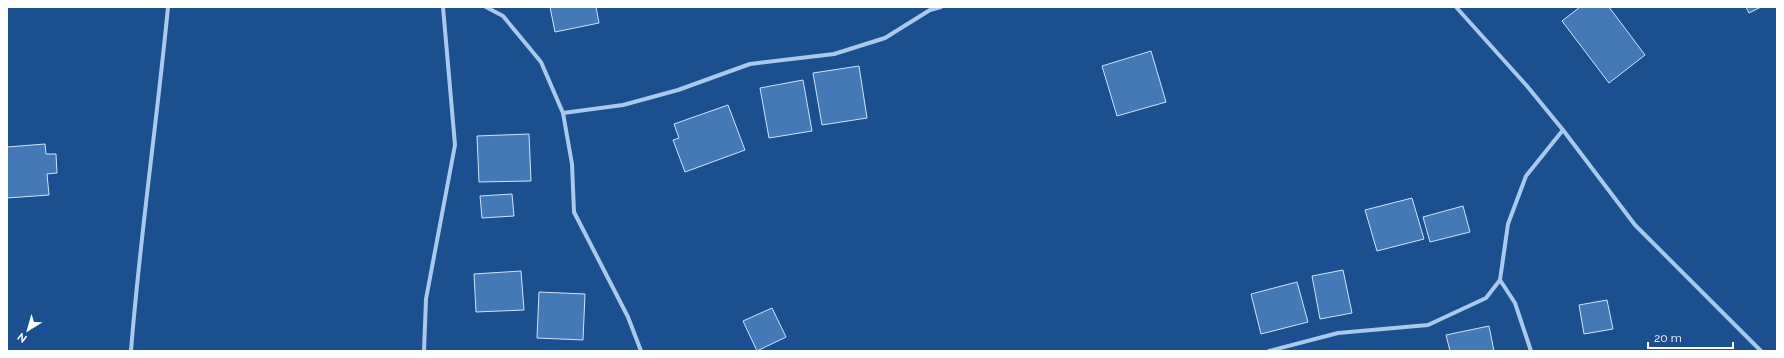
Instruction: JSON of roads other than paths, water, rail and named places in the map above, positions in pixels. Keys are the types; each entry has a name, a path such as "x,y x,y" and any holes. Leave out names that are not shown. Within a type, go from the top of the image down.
{"street":[{"path":"131,351 137,277 158,110 168,7"},
{"path":"424,351 426,299 455,145 443,7"},
{"path":"486,7 503,16 541,62 563,113 572,164 574,212 628,317 641,351"},
{"path":"563,113 623,105 678,90 750,64 834,54 885,38 930,10 941,7"},
{"path":"1456,7 1527,86 1563,130 1635,225 1761,351"},
{"path":"1269,351 1338,333 1428,325 1486,298 1500,280 1508,224 1526,176 1563,130"},
{"path":"1500,280 1515,303 1531,351"}]}
